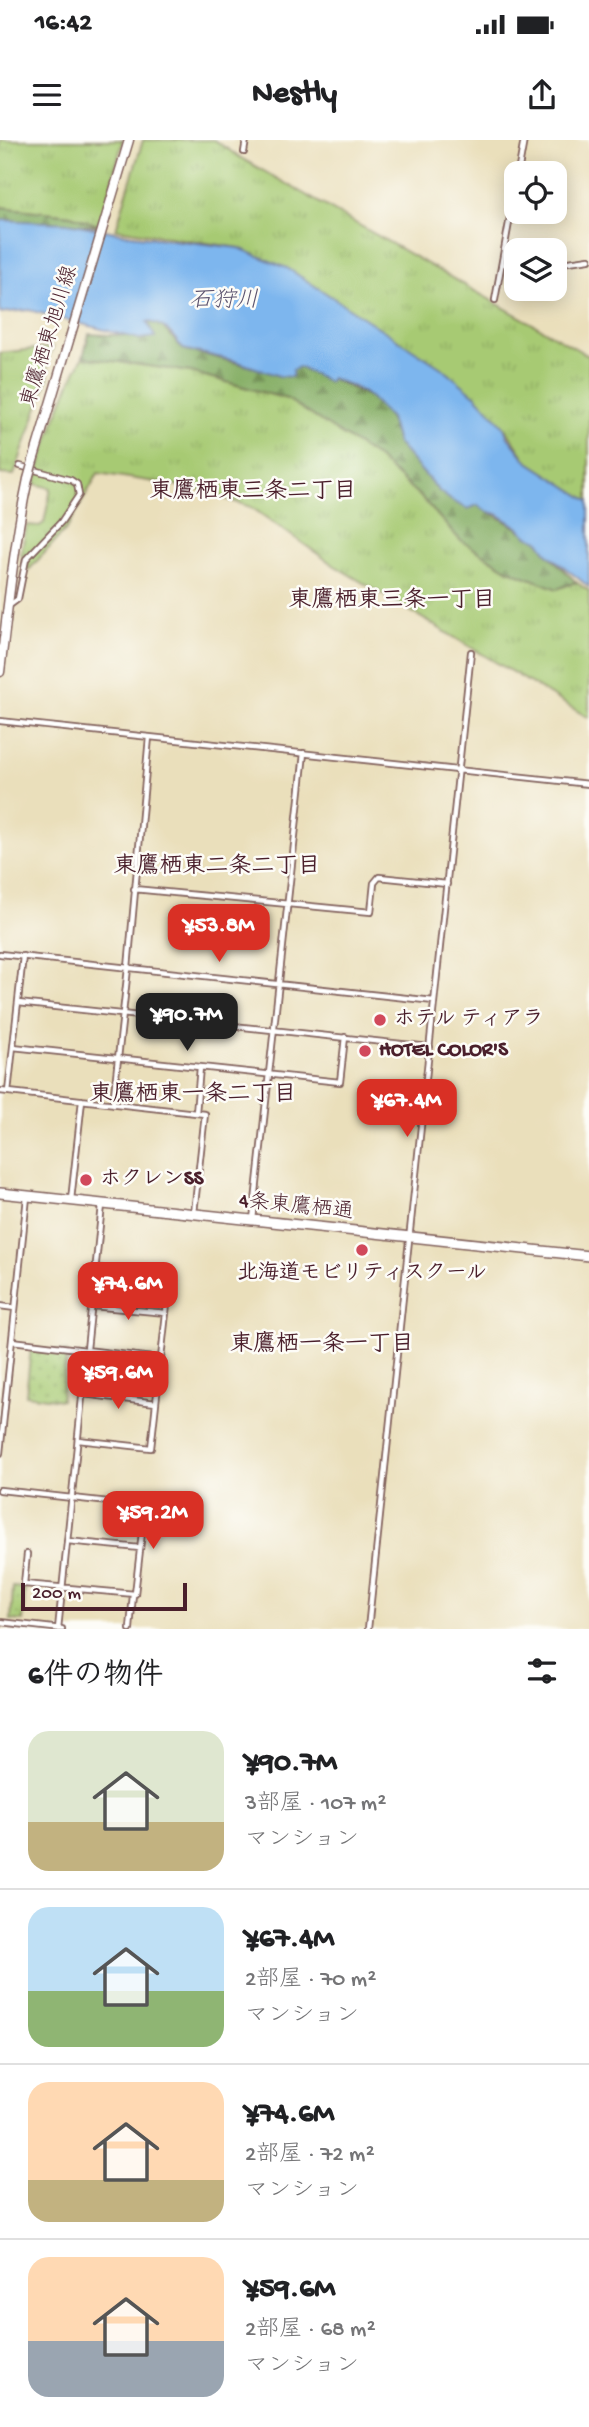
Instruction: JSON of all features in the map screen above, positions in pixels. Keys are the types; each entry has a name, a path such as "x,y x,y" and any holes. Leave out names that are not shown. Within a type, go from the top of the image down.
{"highway":[{"name":"4条東鷹栖通","path":"0,1194 589,1256"}],"main road":[{"name":"東鷹栖東旭川線","path":"0,672 6,608 28,479 129,140"}],"street":[{"path":"244,152 246,140"},
{"path":"520,161 524,140"},
{"path":"495,300 509,224"},
{"path":"567,262 589,258"},
{"path":"6,608 18,598 26,559 61,522 79,495 77,484 71,480 20,466"},
{"path":"368,1629 471,652"},
{"path":"0,721 589,783"},
{"path":"113,1104 149,737"},
{"path":"253,1221 304,753"},
{"path":"134,889 371,912 374,883 379,877 447,884"},
{"path":"0,954 434,1001"},
{"path":"8,1092 23,956"},
{"path":"18,1003 429,1046"},
{"path":"13,1048 340,1082 345,1037"},
{"path":"196,1113 200,1067"},
{"path":"0,1091 205,1114 194,1214"},
{"path":"71,1201 82,1100"},
{"path":"0,1453 27,1196"},
{"path":"0,1622 59,1629 103,1205"},
{"path":"78,1440 151,1448 170,1277 96,1268"},
{"path":"0,1306 15,1307"},
{"path":"92,1306 166,1313"},
{"path":"12,1341 161,1359"},
{"path":"83,1394 156,1403"},
{"path":"0,1490 145,1506 130,1629"},
{"path":"67,1541 141,1548"},
{"path":"27,1554 24,1584 133,1594"}],"green space":[{"path":"0,140 123,140 100,226 71,215 0,207"},
{"path":"143,140 214,140 241,158 589,356 589,501 527,461 503,425 240,248 116,229"},
{"path":"0,207 71,215 100,226 0,220"},
{"path":"146,322 159,323 183,349 292,377 292,370 299,367 370,397 390,418 397,443 439,491 478,505 539,541 576,582 557,589 509,570 460,540 422,498 375,456 287,399 191,372 83,357 89,334 155,337"},
{"path":"53,347 47,361 48,378 14,475 0,474 0,353"},
{"path":"83,357 191,372 287,399 375,456 422,498 460,540 509,570 557,589 576,582 589,591 589,718 335,566 251,507 193,488 98,473 68,527 28,571 21,553 27,525 39,526 44,523 51,488 35,484 55,419"},
{"path":"31,1348 67,1352 61,1400 26,1395"},
{"path":"13,1587 25,1588 23,1621 11,1620"}],"water":[{"name":"石狩川","path":"0,220 68,223 131,235 239,248 287,268 443,369 476,396 503,425 508,437 527,461 589,501 589,587 548,554 539,541 527,536 518,527 478,505 468,509 439,491 397,443 390,418 370,397 354,387 331,378 329,382 299,367 293,370 292,377 279,376 235,361 183,349 168,331 153,323 147,322 155,337 139,339 29,310 0,313"}],"place":[{"name":"ホテル ティアラ","path":"380,1020"},
{"name":"HOTEL COLOR'S","path":"365,1051"},
{"name":"ホクレンSS","path":"86,1180"},
{"name":"北海道モビリティスクール","path":"362,1250"}],"district":[{"name":"東鷹栖東三条二丁目","path":"253,492"},
{"name":"東鷹栖東三条一丁目","path":"392,601"},
{"name":"東鷹栖東二条二丁目","path":"217,867"},
{"name":"東鷹栖東一条二丁目","path":"193,1095"},
{"name":"東鷹栖一条一丁目","path":"322,1345"}]}
